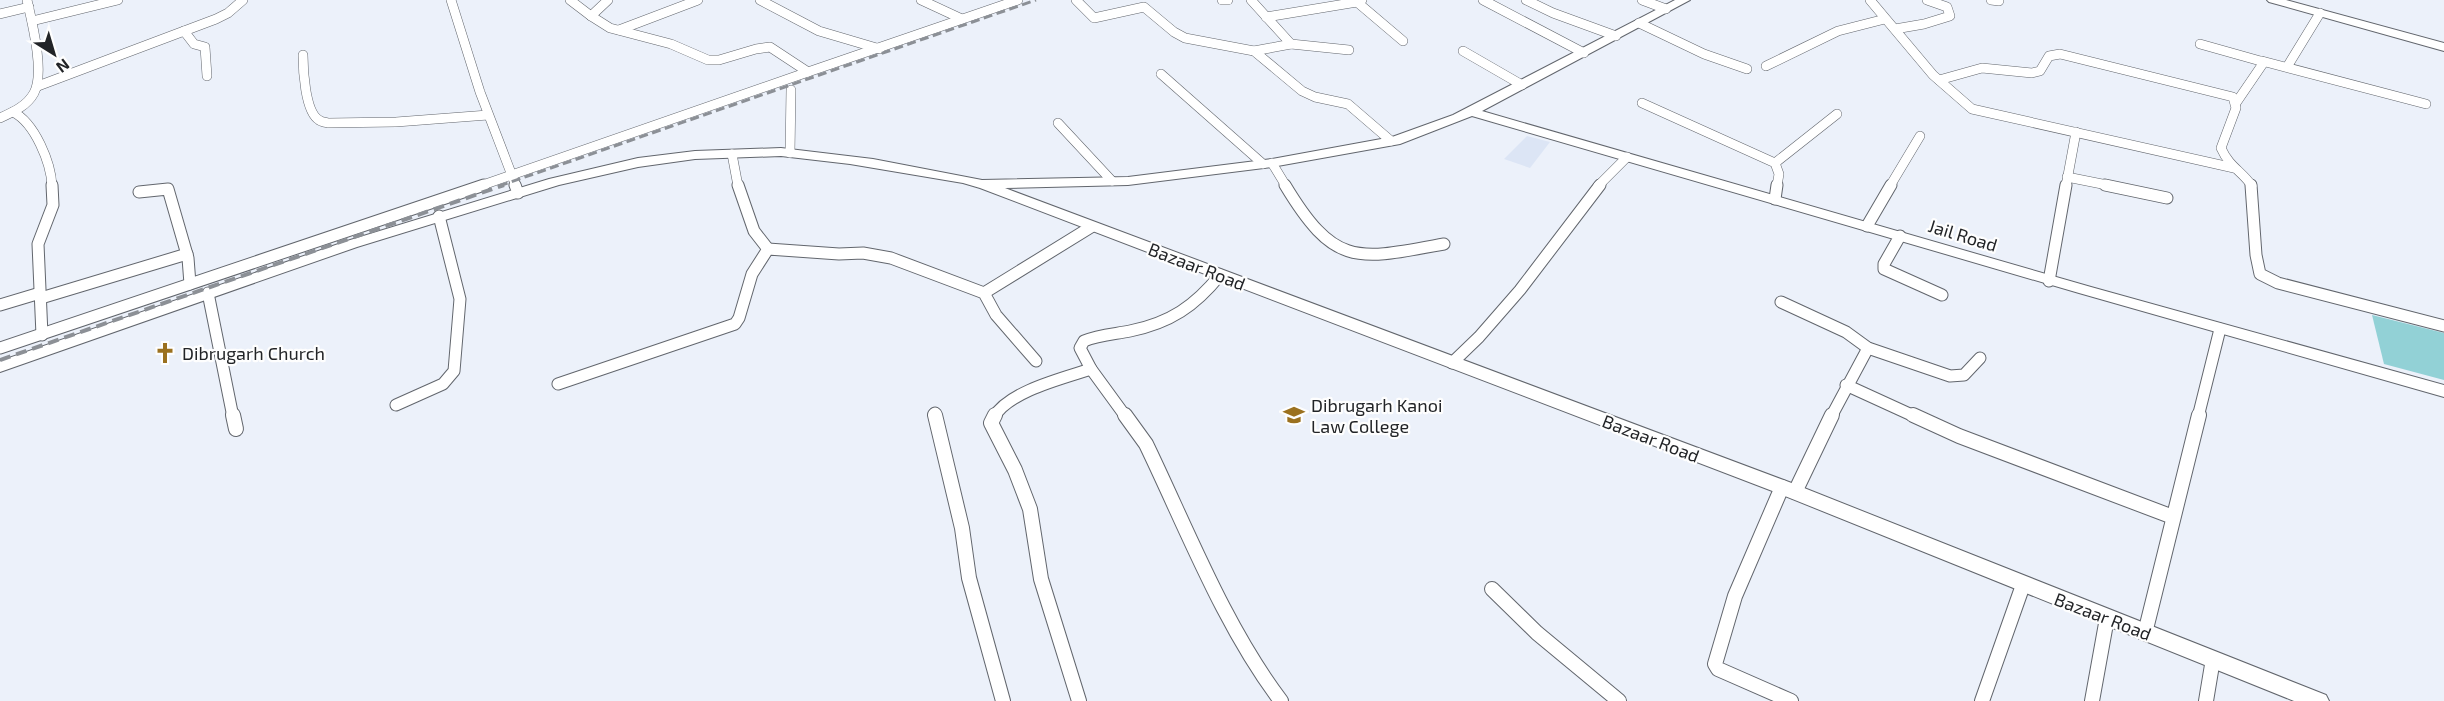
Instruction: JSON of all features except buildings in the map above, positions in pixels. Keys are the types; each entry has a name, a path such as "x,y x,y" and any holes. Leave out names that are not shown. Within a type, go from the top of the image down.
{"main road":[{"path":"0,367 255,276 440,216 578,176 662,159 790,153 953,177 981,184 1112,181 1267,163 1391,141 1472,111 1684,0"},
{"path":"2273,0 2444,47"},
{"name":"Jail Road","path":"1472,111 2049,281 2444,391"},
{"name":"Bazaar Road","path":"981,184 1788,490 2318,701"}],"street":[{"path":"32,21 118,0"},
{"path":"0,118 25,104 38,86 228,13 243,0"},
{"path":"451,0 488,115 518,193"},
{"path":"570,0 598,22 681,47 709,60 719,60 770,47 808,72"},
{"path":"591,16 608,0"},
{"path":"619,30 698,0"},
{"path":"760,0 819,32 880,49"},
{"path":"921,0 962,19"},
{"path":"0,348 511,176 1018,0"},
{"path":"1076,0 1094,18 1144,7 1174,32 1185,38 1254,51 1291,44 1349,50"},
{"path":"1222,0 1228,0"},
{"path":"1251,0 1291,44"},
{"path":"1483,0 1584,53"},
{"path":"1526,0 1553,13 1616,36"},
{"path":"1642,0 1666,9"},
{"path":"1870,0 1927,68 1959,101 1972,109 2234,168"},
{"path":"1895,29 1924,24 1950,16 1947,7 1928,0"},
{"path":"1266,17 1360,1 1403,41"},
{"path":"0,14 28,3 32,21 38,86"},
{"path":"2287,68 2320,13"},
{"path":"1766,66 1830,33 1866,21 1886,19"},
{"path":"1639,23 1711,57 1747,69"},
{"path":"184,31 194,44 205,47 207,76"},
{"path":"2200,44 2426,104"},
{"path":"1254,51 1302,91 1315,97 1348,104 1391,141"},
{"path":"1463,51 1522,85"},
{"path":"1937,78 1982,68 2032,73 2040,71 2049,56 2060,54 2224,94 2233,97 2236,103"},
{"path":"303,55 304,80 314,115 327,123 396,122 488,115"},
{"path":"2262,61 2264,64 2236,103 2221,148 2224,157 2244,175 2252,186 2256,255 2260,274 2278,283 2444,326"},
{"path":"1161,74 1267,163 1303,212 1329,241 1344,250 1370,256 1444,244"},
{"path":"790,153 791,90"},
{"path":"1642,103 1775,163 1789,204"},
{"path":"13,112 19,115 37,139 51,172 53,205 38,244 42,335"},
{"path":"1775,163 1837,114"},
{"path":"1058,123 1112,181"},
{"path":"2049,281 2076,132"},
{"path":"1867,226 1920,136"},
{"path":"732,154 734,169 753,227 761,244 768,249 839,254 863,253 891,258 984,293 996,315 1035,361"},
{"path":"1452,363 1520,291 1573,223 1593,192 1627,157"},
{"path":"2067,177 2167,198"},
{"path":"139,192 168,189 187,254 190,284"},
{"path":"396,405 443,384 454,371 460,299 440,216"},
{"path":"984,293 1091,227"},
{"path":"1900,236 1884,264 1884,269 1941,295"},
{"path":"558,384 735,324 739,318 752,274 768,249"},
{"path":"0,305 41,296 187,254"},
{"path":"1220,275 1191,308 1179,315 1151,328 1084,341 1080,348 1090,369 1146,444 1239,639 1258,671 1281,701"},
{"path":"207,293 236,429"},
{"path":"1781,302 1846,332 1868,348 1955,377 1964,375 1980,358"},
{"path":"2145,633 2220,329"},
{"path":"1791,701 1718,669 1714,664 1744,568 1845,385 1868,348"},
{"path":"1079,701 1041,579 1030,509 1015,470 991,423 995,413 1022,394 1090,369"},
{"path":"1845,385 1959,436 2173,517"},
{"path":"935,413 962,528 969,578 1003,701"},
{"path":"1982,701 2023,585"},
{"path":"1492,589 1537,633 1619,701"},
{"path":"2092,701 2107,618"},
{"path":"2206,701 2213,659"}],"shaded area":[{"path":"1527,136 1550,142 1530,168 1504,159"}],"water":[{"path":"2372,315 2444,333 2444,380 2384,364"}],"railway":[{"path":"499,186 1036,0"},
{"path":"0,360 504,185"}],"place":[{"name":"Dibrugarh Church","path":"165,353"},
{"name":"Dibrugarh Kanoi Law College","path":"1294,415"}]}
